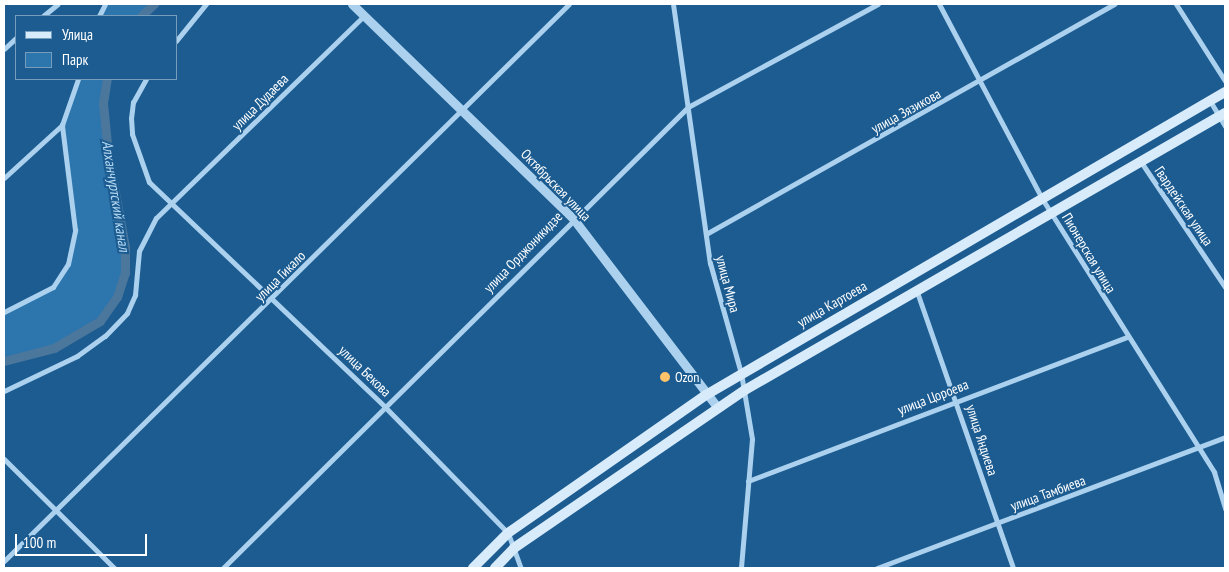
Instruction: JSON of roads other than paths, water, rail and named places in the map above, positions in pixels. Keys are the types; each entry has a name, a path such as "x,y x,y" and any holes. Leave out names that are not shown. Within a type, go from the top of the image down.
{"main road":[{"name":"улица Картоева","path":"473,568 508,533 706,395 1041,197 1225,92"},
{"path":"495,568 514,548 745,390 1222,114"}],"street":[{"path":"44,15 58,4"},
{"path":"178,39 206,4"},
{"name":"Октябрьская улица","path":"352,4 572,217 706,395 718,408"},
{"name":"улица Гикало","path":"4,561 273,299 569,4"},
{"name":"улица Мира","path":"673,4 706,234 745,390 752,438 741,568"},
{"name":"улица Орджоникидзе","path":"223,568 386,408 572,217 688,107 878,4"},
{"name":"Пионерская улица","path":"939,4 1041,197 1127,337 1214,472 1225,509"},
{"name":"улица Зязикова","path":"706,234 981,82 1115,4"},
{"path":"1176,4 1225,81"},
{"name":"улица Дудаева","path":"4,391 77,356 105,336 127,313 136,295 145,233 364,16"},
{"path":"4,49 15,39"},
{"path":"4,312 53,287 68,264 76,230 62,125 78,80"},
{"name":"улица Бекова","path":"145,80 133,102 132,134 150,182 386,408 508,533 521,568"},
{"path":"1210,100 1222,114 1225,126"},
{"path":"4,178 62,125"},
{"name":"Гвардейская улица","path":"1141,162 1225,287"},
{"name":"улица Яндиева","path":"917,292 957,400 1013,568"},
{"name":"улица Цороева","path":"748,481 1127,337"},
{"name":"улица Тамбиева","path":"877,568 1200,449 1225,438"},
{"path":"4,459 54,512 114,568"}],"waterway":[{"name":"Алханчуртский канал","path":"142,15 154,4"},
{"name":"Алханчуртский канал","path":"4,361 54,348 100,321 117,297 125,273 125,247 108,154 103,103 107,80"}],"place":[{"name":"Ozon","path":"665,377"}]}
